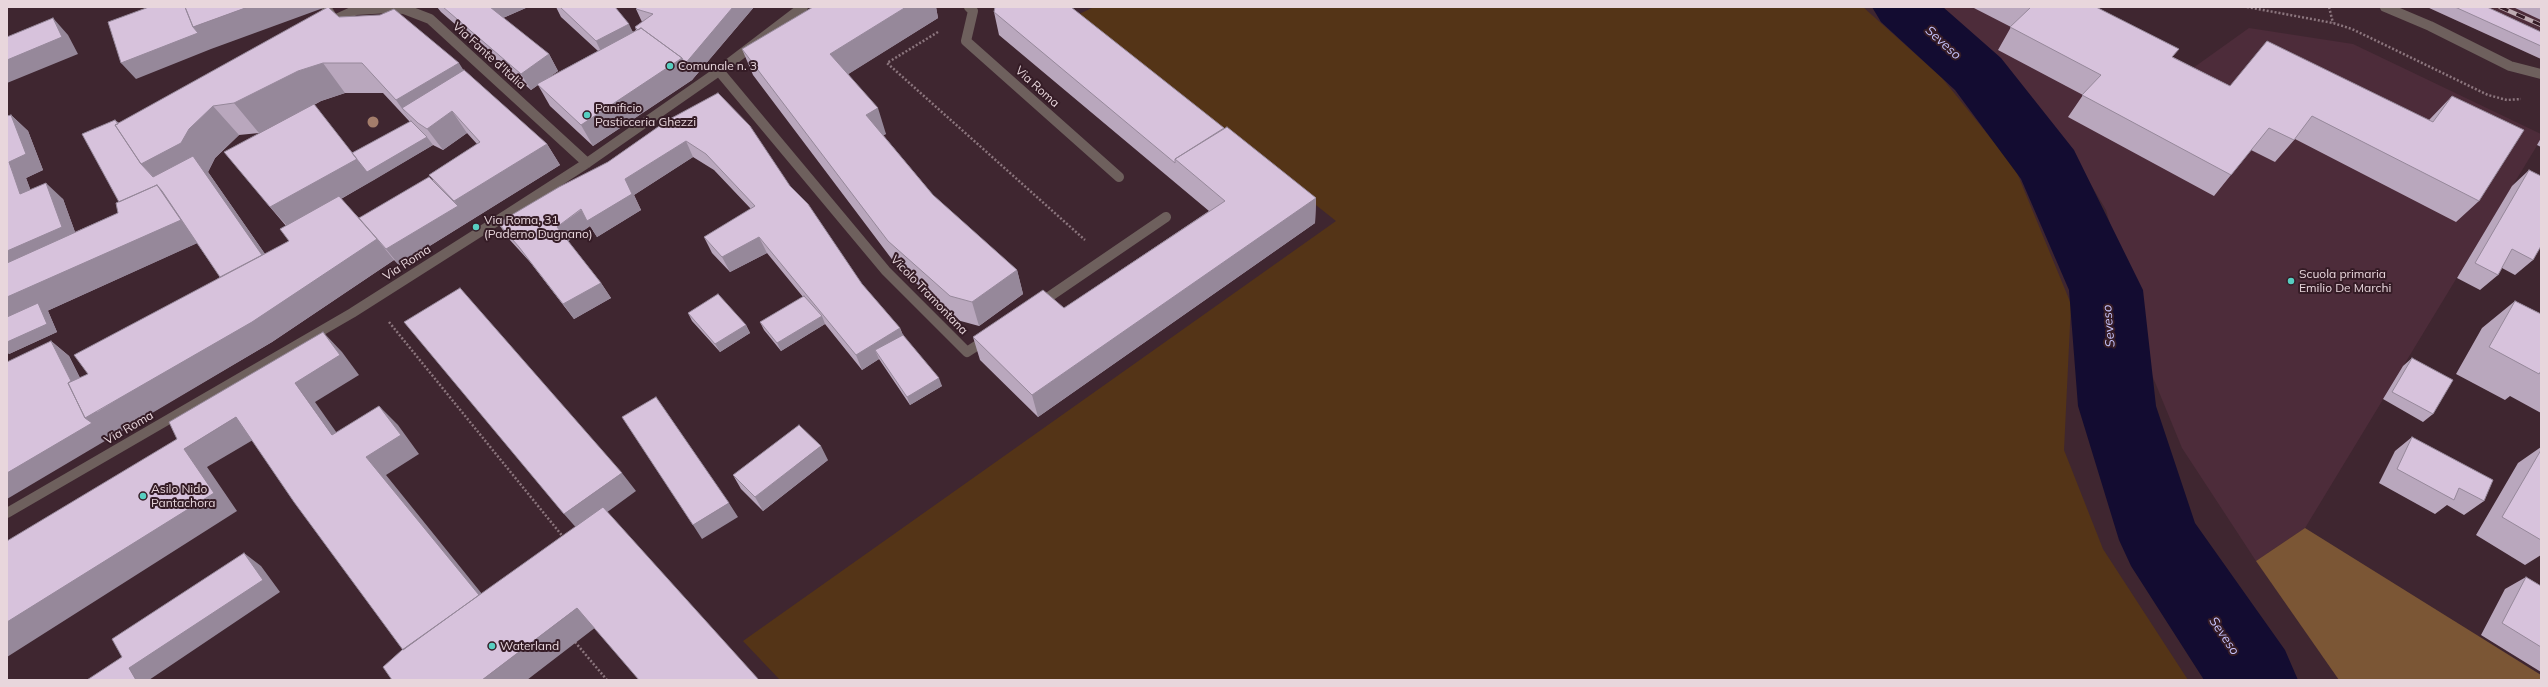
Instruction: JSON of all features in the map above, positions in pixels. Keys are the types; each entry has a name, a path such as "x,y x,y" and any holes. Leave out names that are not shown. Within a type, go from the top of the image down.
{"street":[{"name":"Via Fante d'Italia","path":"326,7 330,21 356,10 389,8 411,11 430,19 587,163"},
{"name":"Via Roma","path":"7,513 352,313 587,163 719,71 804,7"},
{"path":"2385,7 2430,26 2510,66 2541,74"},
{"name":"Via Roma","path":"971,9 966,41 1119,177"},
{"name":"Vicolo Tramontana","path":"719,71 886,271 967,352 998,331"},
{"path":"1030,310 1107,259 1166,217"}],"path":[{"path":"2247,7 2277,14 2333,23 2352,29 2488,95 2507,100 2528,99"},
{"path":"2329,7 2333,23"},
{"path":"971,9 887,63 1107,259"},
{"path":"388,320 570,544"},
{"path":"576,642 607,680"}],"shaded area":[{"path":"1094,7 1863,7 1942,78 2015,168 2071,304 2064,450 2103,549 2188,680 780,680 743,641 1336,221 1077,15"},
{"name":"Scuola primaria Emilio De Marchi","path":"1933,7 2078,7 2193,68 2249,28 2353,44 2541,134 2541,139 2305,528 2256,561 2182,448 2152,375 2106,210 2071,151 1996,67"},
{"path":"2427,7 2541,7 2541,59"},
{"path":"2305,528 2541,675 2541,680 2339,680 2256,561"}],"building":[{"path":"149,7 185,7 193,27 198,33 121,63 108,22"},
{"path":"185,7 248,7 193,27"},
{"path":"328,7 339,17 380,15 394,9 459,63 396,100 362,63 323,63 298,71 234,103 213,106 189,129 181,143 141,164 115,125"},
{"path":"443,7 490,7 549,54 521,74"},
{"path":"560,7 615,7 629,24 596,41"},
{"path":"638,7 733,7 685,64 682,58 641,28 638,30 635,27 653,14 636,9"},
{"path":"813,7 906,7 830,54 878,108 866,115 933,195 1017,270 972,302 950,296 888,241 742,49"},
{"path":"995,7 1071,7 1224,128 1175,159 1175,163 994,12"},
{"path":"2027,7 2096,7 2179,49 2172,57 2230,86 2267,41 2433,122 2452,96 2524,130 2479,201 2312,116 2294,140 2269,128 2231,175 2082,95 2101,75 2010,27 2030,8"},
{"path":"2455,7 2487,7 2541,32 2541,46"},
{"path":"53,18 62,37 7,60 7,37"},
{"path":"641,28 682,58 581,125 537,84"},
{"path":"464,70 547,144 454,201 429,175 480,142 452,111 427,129 402,108"},
{"path":"718,93 750,126 790,186 808,204 862,284 900,328 856,355 759,237 722,257 704,237 755,206 706,154 686,141 625,179 632,194 587,221 581,209 557,227 601,283 563,304 519,247 498,223 559,187 608,162 668,120"},
{"path":"314,104 357,159 270,207 224,152"},
{"path":"11,115 26,154 9,162 20,194 46,183 62,227 7,251 7,116"},
{"path":"115,120 118,124 115,125 141,164 153,177 193,156 262,255 220,277 157,185 119,202 82,134"},
{"path":"411,121 427,137 367,172 352,153"},
{"path":"1227,127 1316,198 1032,395 973,337 1043,290 1064,308 1225,201 1175,159"},
{"path":"2529,170 2541,176 2541,246 2533,260 2512,249 2498,275 2475,263"},
{"path":"429,177 458,206 386,249 359,218"},
{"path":"157,185 181,220 7,297 7,263 118,213 116,203"},
{"path":"339,196 377,239 252,322 85,418 68,383 88,374 74,355 289,241 280,229"},
{"path":"460,288 622,473 564,514 404,322"},
{"path":"718,294 746,325 715,344 688,313"},
{"path":"804,296 822,316 777,343 760,322"},
{"path":"2515,301 2541,314 2541,371 2539,374 2489,347"},
{"path":"38,303 47,324 7,342 7,317"},
{"path":"323,332 340,355 295,383 332,435 379,406 401,435 366,457 479,595 403,650 294,502 236,417 184,449 214,493 7,622 7,541 177,439 169,422"},
{"path":"903,335 939,378 907,397 875,350"},
{"path":"51,341 71,381 68,383 85,418 92,423 7,473 7,362"},
{"path":"2412,358 2453,380 2433,414 2392,392"},
{"path":"656,397 729,503 693,525 622,417"},
{"path":"799,425 821,446 755,497 733,475"},
{"path":"2412,437 2493,480 2484,501 2459,488 2454,500 2397,469"},
{"path":"2541,450 2541,540 2502,517"},
{"path":"603,507 759,680 639,680 577,608 482,680 392,680 383,667 402,650"},
{"path":"244,553 263,580 129,668 136,680 87,680 122,657 112,639"},
{"path":"2526,577 2541,586 2541,647 2502,623"}],"waterway":[{"name":"Seveso","path":"1903,7 1978,74 2050,168 2106,290 2117,406 2160,540 2254,680"}],"railway":[{"path":"2500,7 2541,25"}],"place":[{"name":"Comunale n. 3","path":"670,66"},
{"name":"Panificio Pasticceria Ghezzi","path":"587,115"},
{"name":"Via Roma, 31 (Paderno Dugnano)","path":"476,227"},
{"name":"Scuola primaria Emilio De Marchi","path":"2291,281"},
{"name":"Asilo Nido Pantachora","path":"143,496"},
{"name":"Waterland","path":"492,646"}]}
